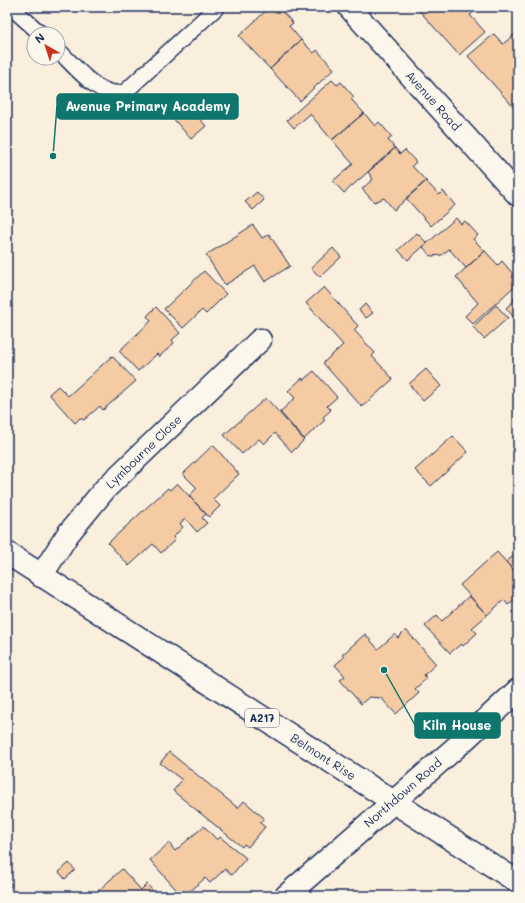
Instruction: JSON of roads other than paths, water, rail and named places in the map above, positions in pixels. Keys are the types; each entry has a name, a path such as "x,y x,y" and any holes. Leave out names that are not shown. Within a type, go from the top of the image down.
{"main road":[{"name":"Avenue Road","path":"349,7 518,194"},
{"name":"Lymbourne Close","path":"41,576 68,534 105,489 260,340"},
{"name":"Belmont Rise","path":"7,554 518,882"},
{"name":"Northdown Road","path":"286,896 462,742 518,690"}],"lane":[{"path":"11,7 32,26"},
{"path":"66,57 102,90 111,94 120,94 126,92 217,7"}],"place":[{"name":"Avenue Primary Academy","path":"53,156"},
{"name":"Kiln House","path":"384,670"}]}
